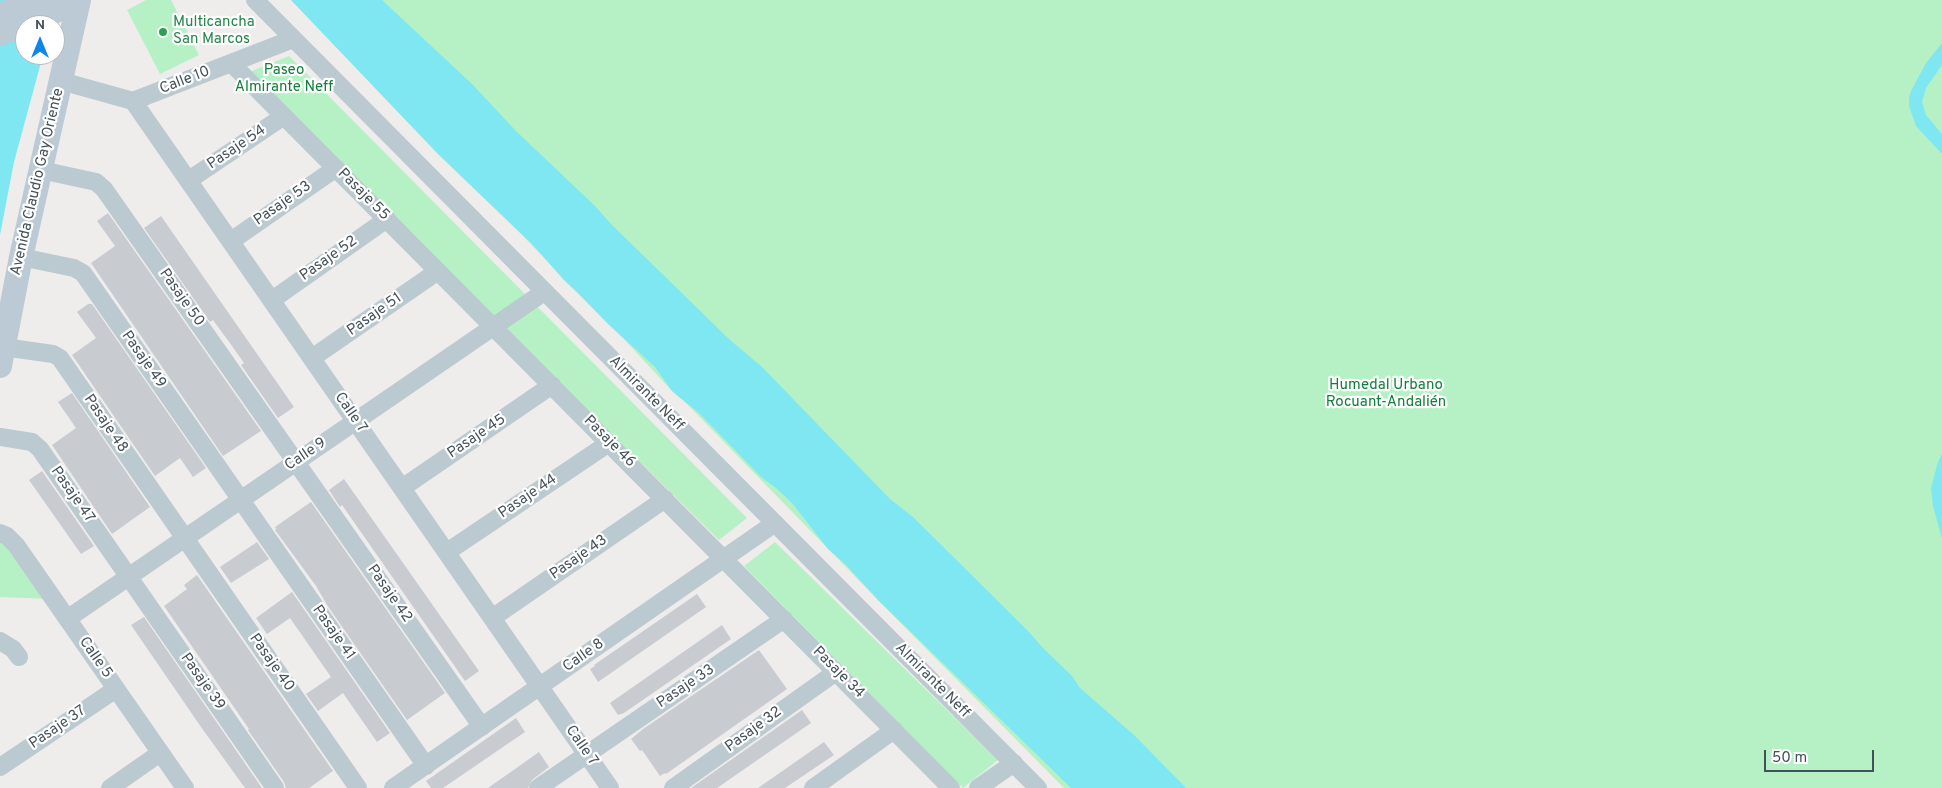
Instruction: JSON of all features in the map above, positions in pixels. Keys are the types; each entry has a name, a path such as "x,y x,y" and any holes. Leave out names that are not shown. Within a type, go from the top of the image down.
{"street":[{"name":"Almirante Neff","path":"255,0 1038,788"},
{"path":"0,15 67,3"},
{"path":"0,34 67,3"},
{"name":"Avenida Claudio Gay Oriente","path":"2,356 20,257 61,81 67,3"},
{"name":"Calle 10","path":"134,101 293,39"},
{"name":"Pasaje 55","path":"232,64 494,326"},
{"path":"61,81 134,101"},
{"name":"Calle 7","path":"134,101 610,788"},
{"name":"Pasaje 54","path":"189,180 284,116"},
{"name":"Pasaje 53","path":"231,241 336,168"},
{"name":"Pasaje 50","path":"41,170 96,182 104,189 296,462"},
{"name":"Pasaje 52","path":"272,300 387,219"},
{"name":"Pasaje 49","path":"20,257 74,268 83,273 240,500"},
{"name":"Pasaje 51","path":"312,358 438,271"},
{"name":"Calle 9","path":"67,618 544,292"},
{"name":"Pasaje 46","path":"494,326 724,559"},
{"name":"Pasaje 48","path":"2,356 53,354 60,358 184,539"},
{"name":"Pasaje 45","path":"402,488 552,385"},
{"name":"Pasaje 47","path":"0,437 32,442 38,446 128,577"},
{"name":"Pasaje 44","path":"447,552 609,442"},
{"name":"Pasaje 42","path":"296,462 482,726"},
{"name":"Pasaje 43","path":"492,618 665,499"},
{"name":"Pasaje 41","path":"240,500 426,766"},
{"name":"Calle 8","path":"393,788 775,523"},
{"name":"Calle 5","path":"0,534 7,536 16,545 185,788"},
{"name":"Pasaje 40","path":"184,539 358,788"},
{"name":"Pasaje 34","path":"724,559 951,788"},
{"name":"Pasaje 39","path":"128,577 275,788"},
{"name":"Pasaje 33","path":"538,788 784,619"},
{"path":"0,641 13,649 19,657"},
{"name":"Pasaje 32","path":"673,788 836,672"},
{"name":"Pasaje 37","path":"0,767 116,689"},
{"path":"813,788 894,730"},
{"path":"110,788 160,753"},
{"path":"978,788 1014,764"}],"green space":[{"name":"Multicancha San Marcos","path":"146,0 171,0 199,55 160,74 127,10"},
{"name":"Humedal Urbano Rocuant-Andalién","path":"291,0 1942,0 1942,788 1064,788 687,404 672,391 521,234 438,154"},
{"name":"Paseo Almirante Neff","path":"289,56 747,518 719,540 247,73"},
{"path":"0,535 51,599 0,597"},
{"path":"775,542 998,760 963,788 744,566"}],"water":[{"path":"0,0 55,0 37,15 15,15 15,65 40,65 14,162 0,235"},
{"path":"291,0 382,0 472,84 516,131 595,206 611,224 730,340 762,367 890,499 913,517 1028,631 1072,676 1080,688 1134,735 1186,788 1071,788 878,600 846,565 828,549 792,503 761,477 700,414 672,391 655,367 608,324 564,280 531,243 438,154"},
{"path":"1942,43 1942,65 1926,88 1922,102 1926,115 1942,134 1942,154 1916,126 1909,106 1909,98 1926,63"},
{"path":"1942,453 1942,539 1933,506 1931,489"}],"building":[{"path":"108,213 261,431 223,456 91,263 115,246 97,221"},
{"path":"161,216 294,407 278,418 241,365 244,363 213,320 210,322 144,228"},
{"path":"88,304 92,304 206,468 193,477 180,458 155,476 72,355 96,338 77,312"},
{"path":"72,393 150,507 112,534 52,445 76,428 58,402"},
{"path":"42,471 94,546 81,554 29,480"},
{"path":"344,479 479,671 465,681 342,505 340,507 329,490"},
{"path":"311,502 445,693 407,720 327,605 316,586 275,530 275,527"},
{"path":"257,542 269,559 231,583 220,567"},
{"path":"197,575 333,771 309,788 286,788 249,729 164,606 187,589 184,585"},
{"path":"292,592 390,733 377,742 343,693 318,711 306,694 331,677 290,618 267,634 256,618"},
{"path":"697,594 706,607 598,682 590,669 594,665"},
{"path":"144,617 262,788 245,788 201,727 131,625"},
{"path":"722,625 731,639 624,713 618,715 610,703"},
{"path":"759,650 787,689 666,774 660,776 642,750 640,751 631,739"},
{"path":"802,710 811,723 717,788 691,788"},
{"path":"516,718 525,732 443,788 431,788 426,781"},
{"path":"824,742 834,755 785,788 758,788"},
{"path":"539,752 549,767 532,780 528,788 488,788"}],"place":[{"name":"Multicancha San Marcos","path":"163,32"}]}
